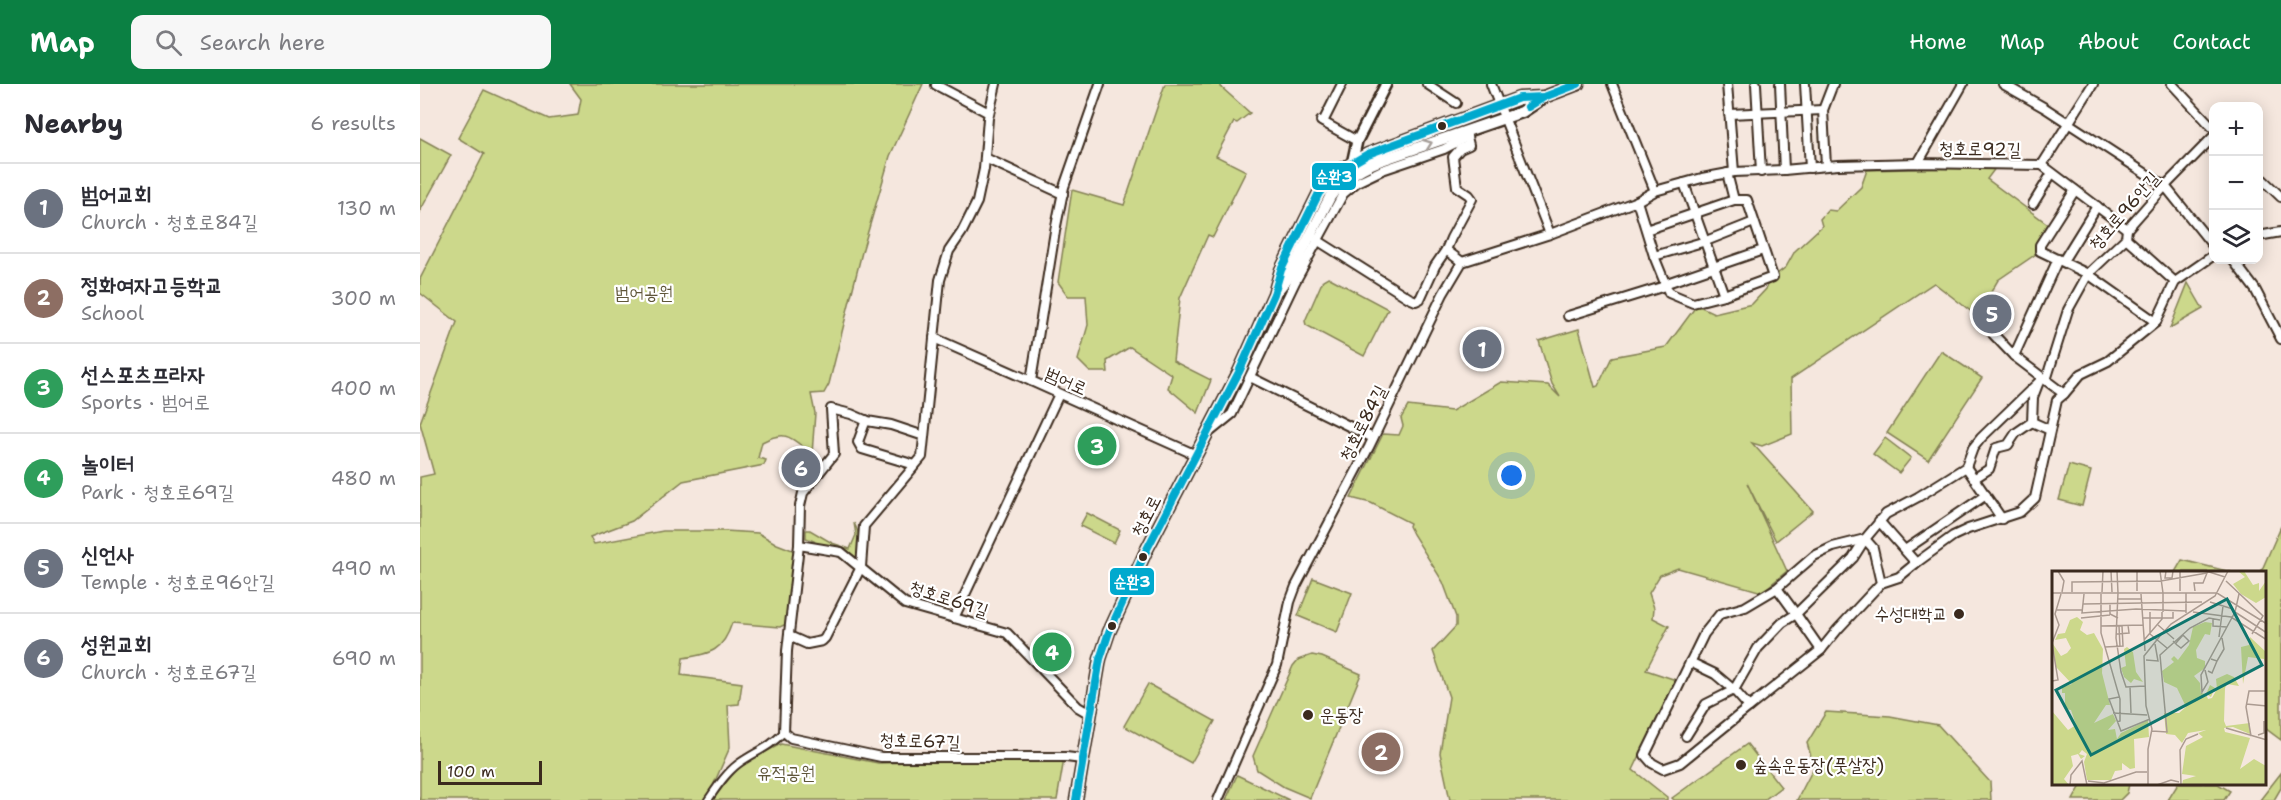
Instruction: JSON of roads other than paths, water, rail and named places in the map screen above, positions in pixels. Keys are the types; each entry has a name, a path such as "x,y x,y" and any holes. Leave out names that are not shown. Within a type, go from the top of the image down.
{"main road":[{"name":"청호로","path":"1274,294 1290,275 1330,197 1350,177 1376,162 1466,134 1522,112 1544,97 1578,84"},
{"name":"청호로","path":"1076,800 1100,659 1109,632 1147,549 1210,432 1274,294 1281,270 1319,193 1333,177 1377,151 1519,98 1544,97"}],"street":[{"path":"789,636 807,644 822,641 861,567 864,525 922,457 940,280 949,251 962,232 976,202 985,158 989,112 996,84"},
{"name":"범어로","path":"1100,84 1070,166 1054,231 1031,381 1196,456"},
{"path":"1342,84 1322,122 1357,141"},
{"path":"1352,164 1357,141 1386,84"},
{"path":"1427,84 1456,103"},
{"path":"1446,250 1462,262 1550,234 1491,84"},
{"path":"1612,84 1655,191"},
{"path":"1727,84 1730,173 1734,200"},
{"path":"1756,84 1761,171"},
{"path":"1780,84 1784,170"},
{"path":"1805,84 1810,168"},
{"path":"1826,166 1823,110 1833,84"},
{"name":"청호로92길","path":"1918,163 1963,84"},
{"path":"2003,84 2165,186 2209,241"},
{"name":"청호로92길","path":"2042,165 2093,84"},
{"path":"2172,84 2209,124"},
{"path":"936,86 989,112"},
{"path":"1729,114 1823,110"},
{"path":"1210,432 1232,414 1295,282 1317,240 1343,194 1357,182 1382,170 1444,150 1466,134 1469,146 1460,149 1453,157 1457,187 1472,199 1446,250 1435,266 1420,299 1416,301 1409,298 1317,240"},
{"name":"청호로96안길","path":"2041,381 2047,377 2068,310 2088,274 2127,234 2165,186 2209,141"},
{"path":"985,158 1063,194"},
{"name":"청호로92길","path":"1550,234 1637,201 1655,191 1730,173 1826,166 1918,163 2042,165 2097,206 2175,282"},
{"path":"2033,204 2052,173"},
{"path":"2263,179 2281,197"},
{"path":"1684,183 1724,295"},
{"path":"2075,190 2040,245 2040,250 2088,274 2156,322"},
{"path":"1637,201 1654,256 1664,285 1669,293 1693,303 1724,295 1773,277 1747,200 1734,200 1646,230"},
{"path":"2014,356 2061,260 2097,206"},
{"path":"1654,256 1706,241 1754,222"},
{"path":"2263,235 2281,232"},
{"path":"1568,316 1763,250"},
{"path":"1865,538 1814,555 1777,588 1745,607 1720,614 1704,634 1645,755 1652,763 1663,770 1680,763 1821,650 1881,584 1899,577 1953,536 1968,528 2020,512 2035,498 2057,400 2081,374 2108,361 2156,322 2175,282 2209,258"},
{"name":"청호로84길","path":"1218,800 1277,664 1290,602 1296,586 1373,438 1425,329 1462,262"},
{"path":"2236,264 2255,289 2281,339"},
{"path":"2001,316 1993,334 2041,381 2064,394"},
{"path":"934,338 1031,381"},
{"path":"1250,377 1373,438"},
{"path":"2032,422 2033,397 2041,381"},
{"path":"1686,736 1706,704 1734,690 1758,648 1782,622 1796,614 1853,558 1865,538 1886,514 1966,467 1973,448 1981,438 2041,381"},
{"path":"954,618 1059,394"},
{"path":"708,800 729,772 772,745 784,732 789,636 799,545 800,507 803,493 834,454 831,409 924,436"},
{"path":"866,420 858,442 862,449 915,465"},
{"path":"2032,422 2050,430"},
{"path":"1975,478 1989,470 1996,448 2008,445 2016,433 2032,422"},
{"path":"1966,467 2002,519"},
{"path":"1905,549 1986,495"},
{"path":"1879,521 1916,563"},
{"path":"1865,538 1873,548 1881,584"},
{"name":"청호로69길","path":"799,545 841,552 905,604 1007,633 1077,707 1090,714"},
{"path":"1777,588 1821,650"},
{"path":"1690,662 1715,674 1749,707"},
{"name":"청호로67길","path":"784,732 790,738 882,757 1066,757 1082,759"}],"place":[{"name":"신언사","path":"1992,314"},
{"name":"범어교회","path":"1482,349"},
{"name":"선스포츠프라자","path":"1097,446"},
{"name":"성원교회","path":"801,468"},
{"name":"수성대학교","path":"1959,614"},
{"name":"놀이터","path":"1052,652"},
{"name":"운동장","path":"1308,715"},
{"name":"정화여자고등학교","path":"1381,752"},
{"name":"숲속운동장(풋살장)","path":"1741,765"}],"park label":[{"name":"범어공원","path":"644,293"},
{"name":"유적공원","path":"786,773"}]}
